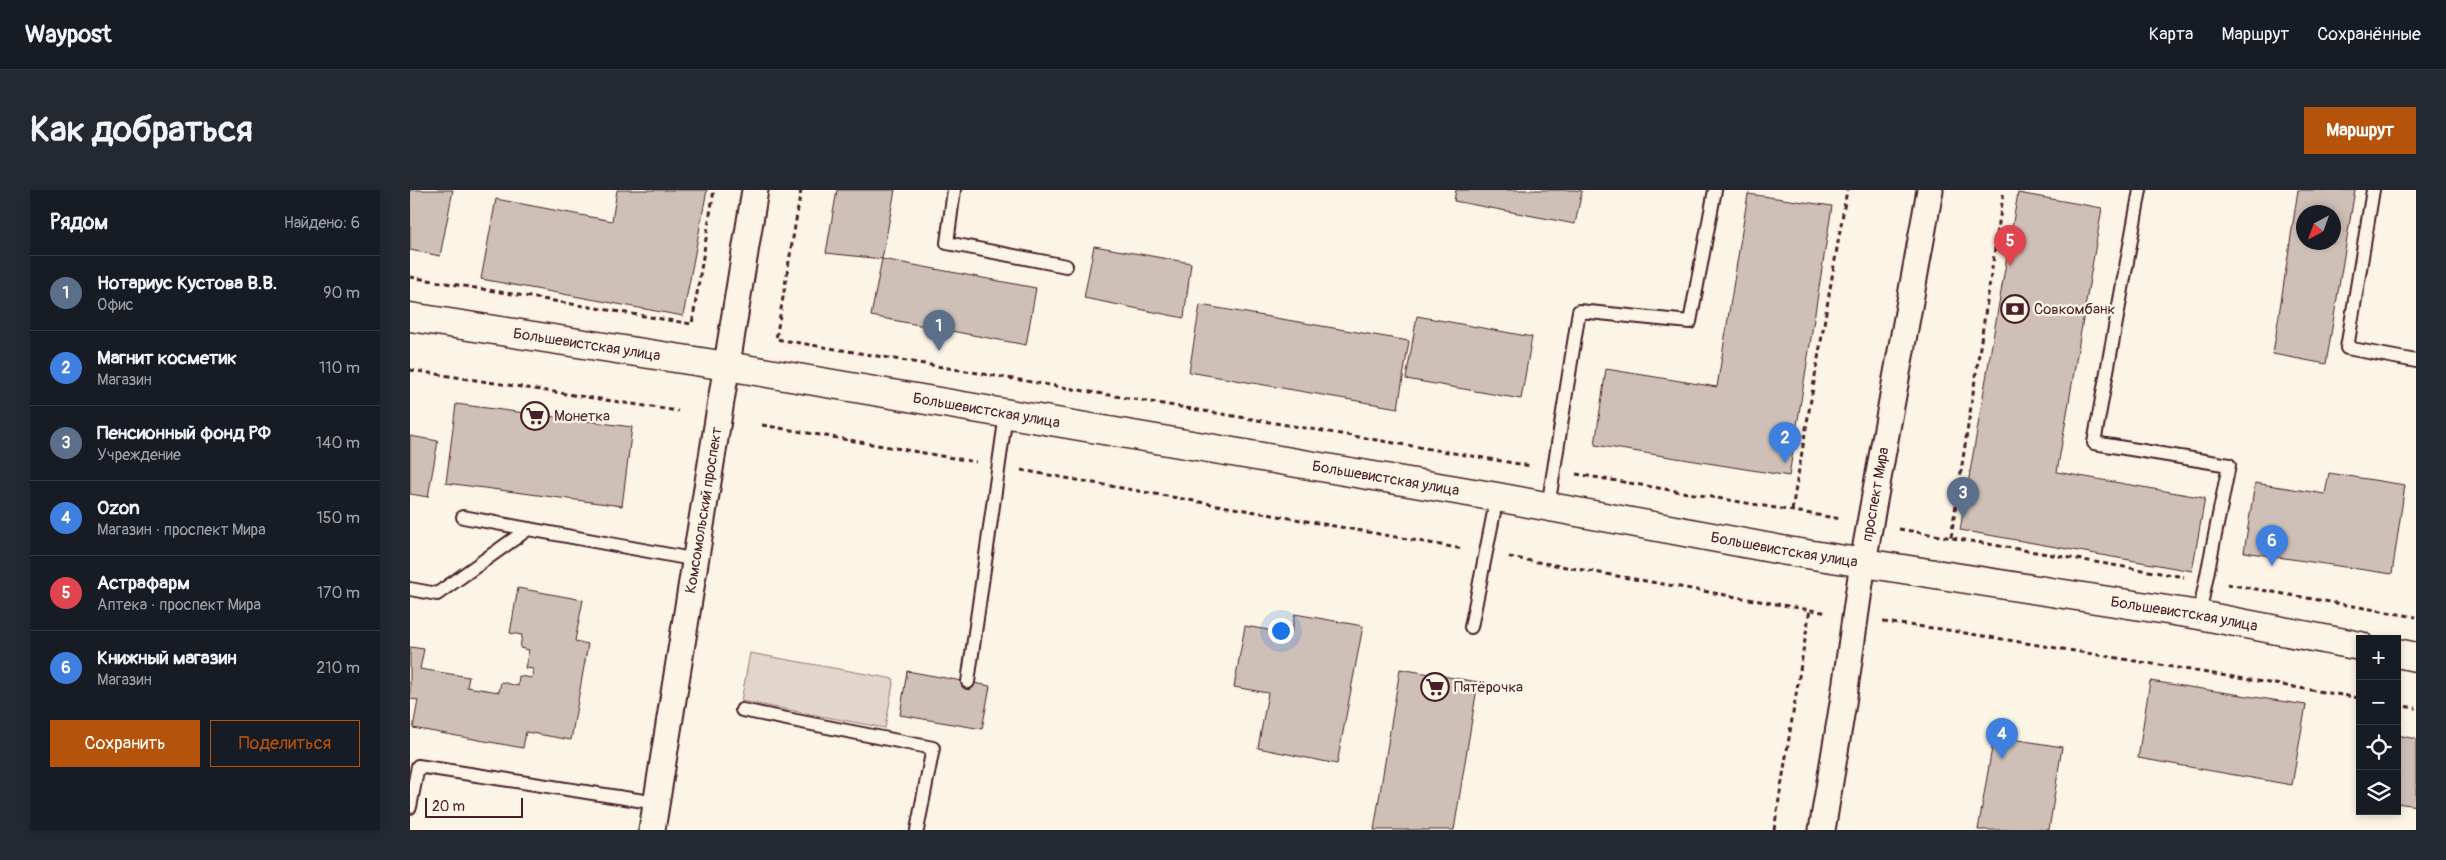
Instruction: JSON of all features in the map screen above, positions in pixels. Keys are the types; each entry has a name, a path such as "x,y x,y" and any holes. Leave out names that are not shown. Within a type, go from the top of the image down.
{"street":[{"name":"Комсомольский проспект","path":"652,830 697,560 754,190"},
{"name":"проспект Мира","path":"1822,830 1862,562 1930,190"},
{"name":"Большевистская улица","path":"410,317 727,366 1497,497 1787,551 2200,616 2356,645"}],"lane":[{"path":"954,190 948,243 1066,266"},
{"path":"1548,506 1579,311 1690,322 1715,190"},
{"path":"2140,190 2094,443 2229,465 2200,616"},
{"path":"2373,190 2347,348 2416,361"},
{"path":"968,682 1006,414"},
{"path":"1471,627 1497,497"},
{"path":"463,517 697,560"},
{"path":"410,588 437,594 528,529"},
{"path":"742,710 933,748 917,830"},
{"path":"410,807 418,766 657,803"}],"path":[{"path":"410,277 692,324 714,190"},
{"path":"801,190 776,339 1951,537 2004,190"},
{"path":"1792,510 1847,190"},
{"path":"410,370 678,411"},
{"path":"762,425 1855,618 1941,629 2356,697"},
{"path":"1774,830 1810,610"},
{"path":"2401,706 2416,708"}],"shaded area":[{"path":"750,653 894,679 885,728 741,701"}],"building":[{"path":"410,190 453,190 440,256 410,250"},
{"path":"617,190 707,190 683,316 481,279 496,199 612,221"},
{"path":"837,190 895,190 882,259 826,253"},
{"path":"1456,190 1582,191 1575,224 1454,201"},
{"path":"2298,190 2355,190 2326,364 2273,354"},
{"path":"2018,193 2102,208 2057,472 2205,498 2192,571 1960,530"},
{"path":"1748,194 1832,206 1789,476 1595,445 1606,369 1717,387"},
{"path":"1094,246 1191,263 1184,318 1084,298"},
{"path":"882,259 1036,288 1026,345 871,316"},
{"path":"1200,305 1409,341 1398,408 1189,372"},
{"path":"1417,316 1532,337 1521,399 1406,379"},
{"path":"456,404 632,427 622,506 446,483"},
{"path":"410,436 438,441 428,497 410,494"},
{"path":"2329,473 2405,485 2392,574 2244,552 2255,483 2325,494"},
{"path":"518,588 583,600 575,641 588,644 571,740 526,732 523,748 413,728 418,700 410,699 410,647 424,649 420,669 469,677 467,687 499,692 501,682 518,686 519,676 532,678 533,669 525,668 529,650 520,648 522,635 510,633"},
{"path":"1295,614 1363,626 1337,764 1258,748 1268,693 1234,687 1245,626 1291,634"},
{"path":"1400,669 1478,682 1454,830 1374,830"},
{"path":"907,671 990,686 982,729 900,715"},
{"path":"2150,681 2306,705 2292,785 2138,758"},
{"path":"1994,736 2062,747 2049,830 1978,830"},
{"path":"2401,736 2416,739 2416,806 2401,804"}],"place":[{"name":"Астрафарм","path":"2010,266"},
{"name":"Совкомбанк","path":"2015,309"},
{"name":"Нотариус Кустова В.В.","path":"939,351"},
{"name":"Монетка","path":"535,416"},
{"name":"Магнит косметик","path":"1785,463"},
{"name":"Пенсионный фонд РФ","path":"1963,518"},
{"name":"Книжный магазин","path":"2272,566"},
{"name":"Пятёрочка","path":"1435,687"},
{"name":"Ozon","path":"2002,759"}]}
